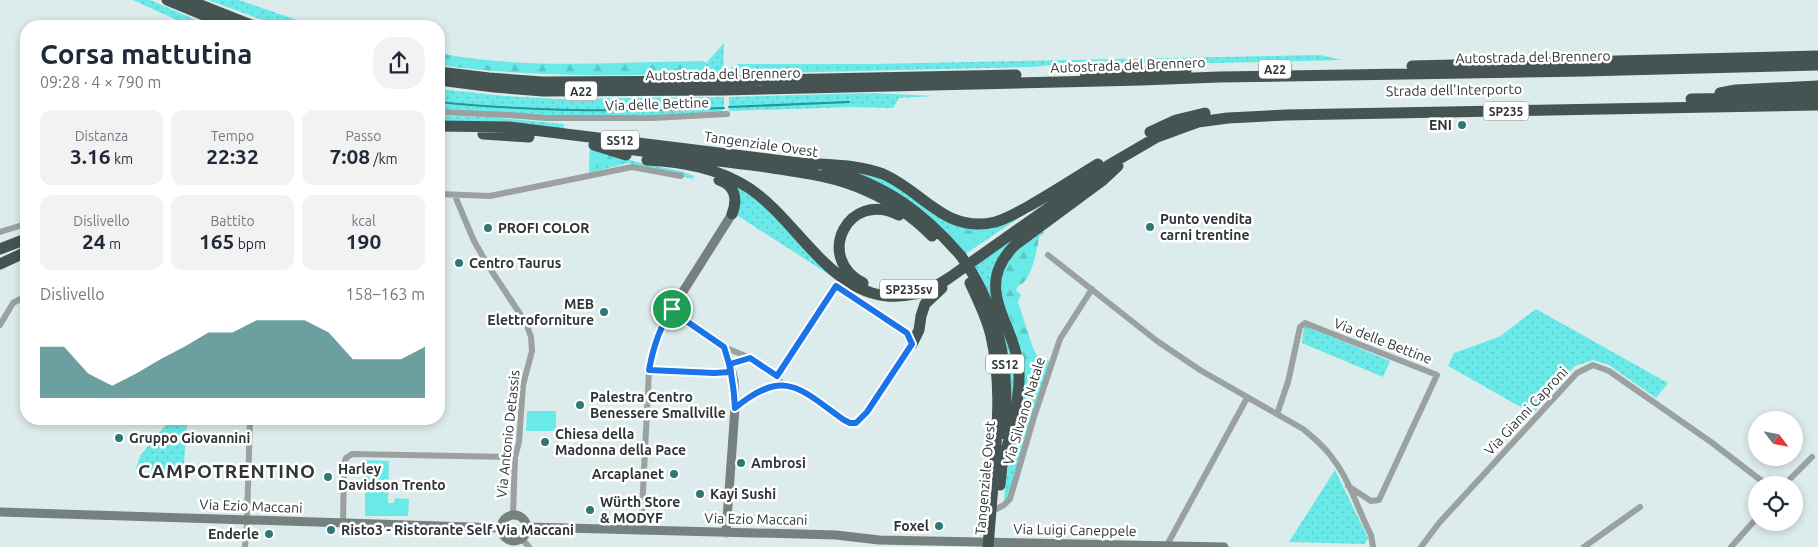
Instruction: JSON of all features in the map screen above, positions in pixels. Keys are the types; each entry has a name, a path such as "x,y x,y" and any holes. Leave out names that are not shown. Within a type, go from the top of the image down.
{"highway":[{"path":"168,0 216,20"},
{"path":"188,0 239,20"},
{"name":"Autostrada del Brennero","path":"445,81 543,91 1818,56"},
{"name":"Autostrada del Brennero","path":"445,73 542,82 728,85 1142,80 1818,65"},
{"path":"1683,99 1736,90 1818,86"},
{"name":"Strada dell'Interporto","path":"1102,162 1143,136 1176,120 1217,111 1818,96"},
{"name":"Strada dell'Interporto","path":"1137,149 1176,129 1198,122 1228,118 1683,107 1818,107"},
{"name":"Tangenziale Ovest","path":"445,126 509,127 800,163 836,172 885,191 925,219 958,258 987,300 1002,346 1006,368 1007,403 1003,463 984,543"},
{"name":"Tangenziale Ovest","path":"445,134 472,133 523,136 804,172 837,180 866,190 894,205 906,212 958,258"},
{"name":"SP235sv","path":"594,145 647,160 666,161 717,171 744,185 764,200 841,278 858,289 881,296 896,297 914,295 928,290 949,278 1080,185 1137,149"},
{"path":"1003,463 1019,390 1018,357 996,296 996,274 999,266 1015,245 1102,180 1137,149"},
{"path":"647,160 726,182 732,189 736,199 732,214"},
{"path":"800,163 846,166 878,172 907,187 944,215 958,221 984,224 997,222 1009,217 1102,162"},
{"name":"SP235sv","path":"944,247 903,217 882,209 871,209 861,212 850,219 839,244 842,263 847,271 857,280 866,285 881,289 908,289 927,283 954,266 1070,187 1102,162"},
{"path":"0,249 20,241"},
{"path":"0,256 20,249"},
{"path":"0,264 20,255"},
{"name":"Tangenziale Ovest","path":"968,273 988,326 996,364 998,402 994,547"},
{"path":"912,344 920,330 920,316 925,304 945,286 949,278"}],"street":[{"name":"Via delle Bettine","path":"445,112 546,118 653,118 727,114"},
{"path":"445,195 490,196 632,167 681,176"},
{"name":"Via Antonio Detassis","path":"455,196 474,241 526,323 531,337 532,351 524,385 519,442 515,457 513,515"},
{"path":"642,531 649,370 652,351 672,309 732,214"},
{"path":"0,232 20,226"},
{"name":"Via delle Bettine","path":"1048,255 1158,341 1200,370 1303,429 1324,448 1339,468 1371,535 1373,547"},
{"path":"735,408 747,398 762,390 782,384 794,387 844,420 856,423 867,412 912,344 907,333 836,286 777,376"},
{"name":"Via Silvano Natale","path":"984,543 986,514 1004,505 1010,499 1034,417 1060,339 1092,289"},
{"path":"0,325 13,302 20,299"},
{"path":"672,309 679,316 724,347 750,358 777,376 782,384"},
{"name":"Via delle Bettine","path":"1277,414 1288,382 1300,327 1305,323 1437,375 1379,500 1371,501 1348,486"},
{"path":"724,347 734,381 735,408 726,532"},
{"path":"649,370 714,373 730,368 750,358"},
{"name":"Via Gianni Caproni","path":"1421,547 1440,523 1577,373 1593,366 1609,371 1711,442 1755,476"},
{"path":"1160,546 1247,398"},
{"path":"247,522 250,425"},
{"path":"343,522 344,464 346,458 352,454 515,457"},
{"path":"1793,476 1812,457"},
{"path":"1584,547 1640,507"},
{"name":"Via Ezio Maccani","path":"0,512 247,522 343,522 501,528"},
{"path":"513,515 523,518 528,527 522,539 515,541 508,539 502,534 501,528 506,518 513,515"},
{"name":"Via Ezio Maccani","path":"245,547 247,522"},
{"name":"Via Ezio Maccani","path":"528,527 836,535 879,540 984,543"},
{"path":"1731,547 1748,528"},
{"path":"522,539 529,547"},
{"name":"Via Luigi Caneppele","path":"984,543 1224,547"}],"green space":[{"path":"133,0 150,0 196,20 177,20"},
{"path":"208,0 239,0 297,20 263,20"},
{"path":"724,43 723,74 706,74 710,69 707,62"},
{"path":"445,54 504,62 569,64 701,61 707,63 710,69 706,74 572,75 445,66"},
{"path":"1320,55 1342,60 1171,64 1083,62 1032,67 729,74 732,67 738,64 873,64"},
{"path":"445,90 557,99 724,97 722,112 667,115 546,116 445,110"},
{"path":"874,93 934,96 899,98 893,108 850,107 729,111 729,97"},
{"path":"445,116 489,117 564,124 564,129 445,121"},
{"path":"590,149 694,176 693,179 628,163 589,173"},
{"path":"590,149 599,155 600,159 608,154 611,155 616,166 589,168"},
{"path":"862,172 887,180 955,224 1023,215 964,255 854,174"},
{"path":"713,174 752,194 850,288 735,214 739,207"},
{"path":"1073,198 995,266 1016,375 1011,410 973,267"},
{"path":"949,227 986,233 967,252 948,229"},
{"path":"1042,230 1044,233 1015,256 1014,325 1021,343 1025,373 1037,362 1037,356 1050,361 1009,497 1004,501 1005,485 1022,390 998,286 1008,258"},
{"path":"1039,237 1030,273 1016,290 1021,295 1018,302 1037,356 1035,368 1032,373 1028,374 1025,373 1021,346 1002,292 1002,282 1009,262"},
{"path":"1536,309 1668,383 1656,398 1609,365 1593,360 1575,366 1533,414 1448,366 1454,353 1499,337"},
{"path":"1304,327 1390,361 1383,377 1302,343"},
{"path":"527,411 556,411 556,431 526,431"},
{"path":"165,425 187,425 183,477 156,475 156,470 136,469 140,456"},
{"path":"365,460 389,461 388,503 394,503 395,498 409,499 408,516 365,516"},
{"path":"1335,470 1368,538 1365,544 1289,542"}],"waterway":[{"path":"445,102 510,108 581,110 724,108"},
{"path":"729,107 849,102"}],"place":[{"name":"ENI","path":"1462,125"},
{"name":"Punto vendita carni trentine","path":"1150,227"},
{"name":"PROFI COLOR","path":"488,228"},
{"name":"Centro Taurus","path":"459,263"},
{"name":"MEB Elettroforniture","path":"604,312"},
{"name":"Palestra Centro Benessere Smallville","path":"580,405"},
{"name":"Gruppo Giovannini","path":"119,438"},
{"name":"Chiesa della Madonna della Pace","path":"545,442"},
{"name":"Ambrosi","path":"741,463"},
{"name":"Arcaplanet","path":"674,474"},
{"name":"Harley Davidson Trento","path":"328,477"},
{"name":"Kayi Sushi","path":"700,494"},
{"name":"Würth Store & MODYF","path":"590,510"},
{"name":"Foxel","path":"939,526"},
{"name":"Risto3 - Ristorante Self Via Maccani","path":"331,530"},
{"name":"Enderle","path":"269,534"}],"district":[{"name":"CAMPOTRENTINO","path":"227,471"}],"route":[{"path":"672,309 666,318 652,351 649,370 731,372 730,364 750,358 777,376 836,286 907,333 912,344 863,418 856,423 853,424 844,420 794,387 782,384 762,390 747,398 735,408 734,381 730,364 724,347 679,316 672,309"}]}
